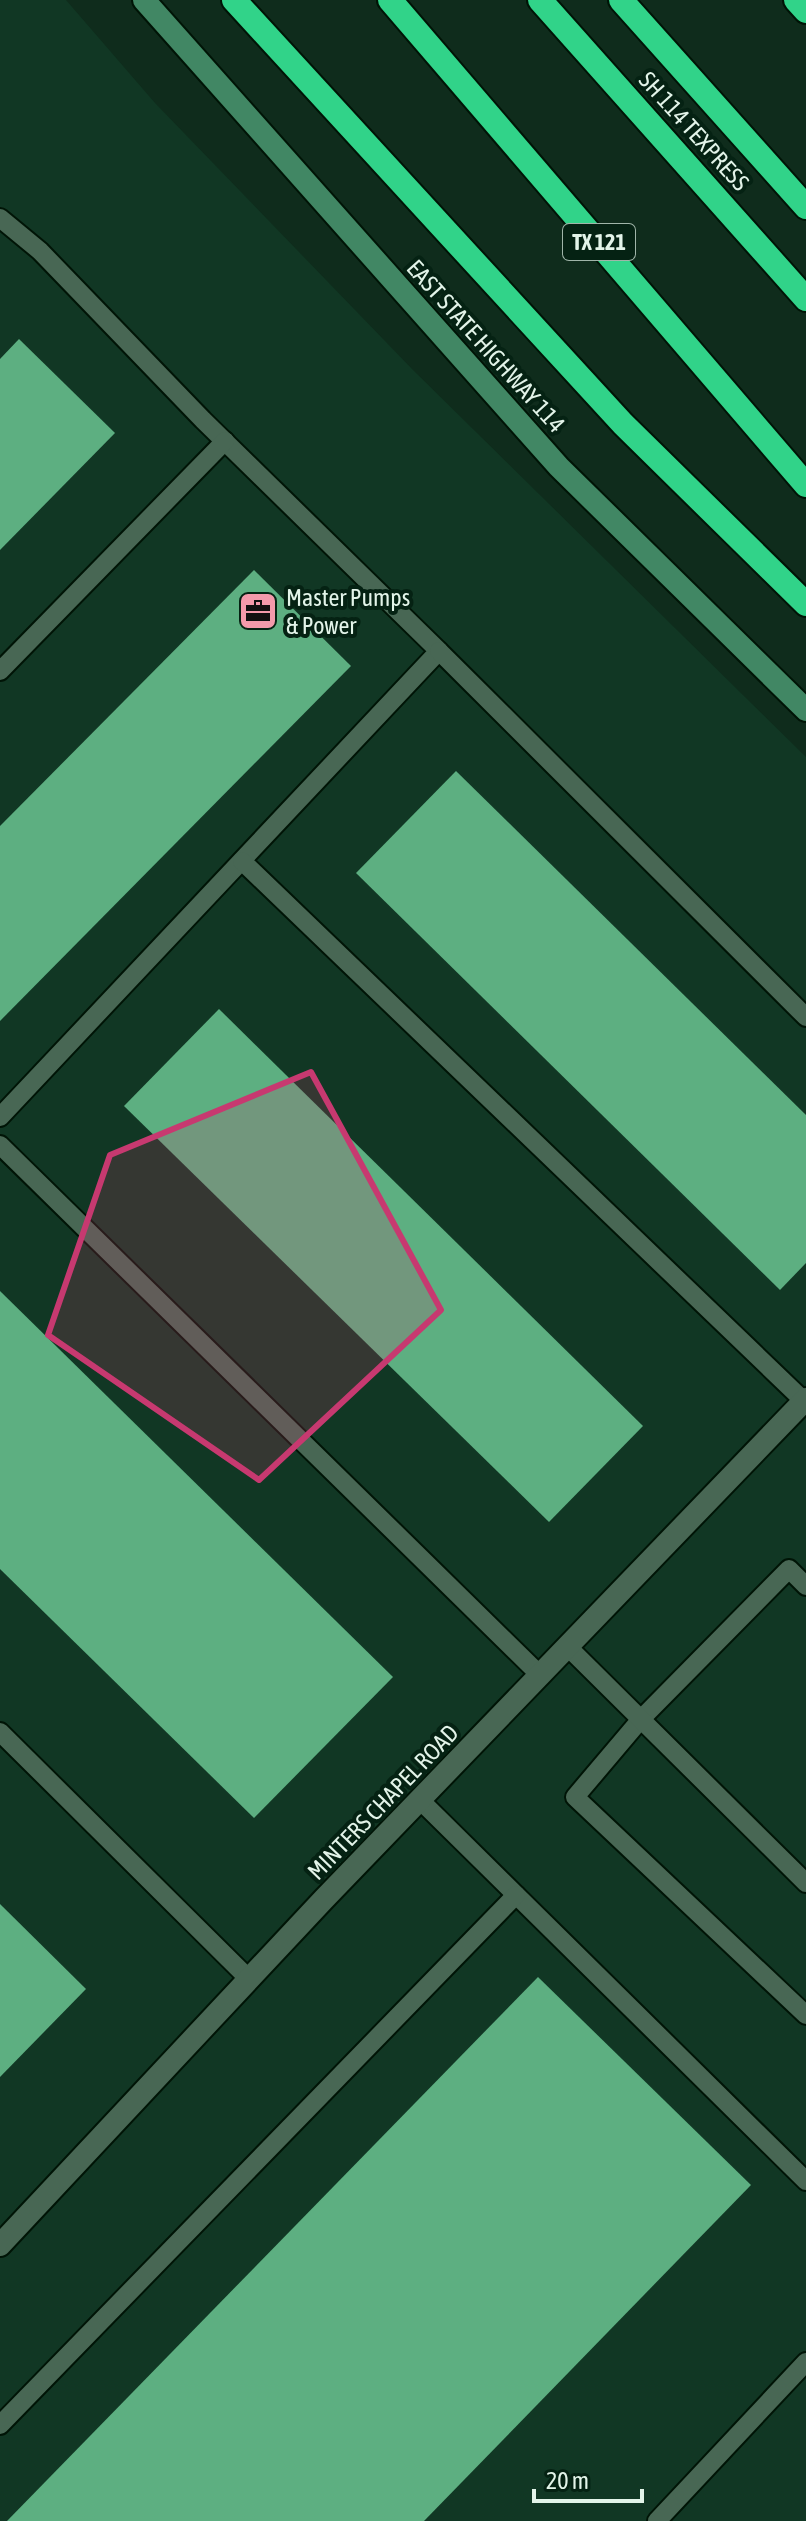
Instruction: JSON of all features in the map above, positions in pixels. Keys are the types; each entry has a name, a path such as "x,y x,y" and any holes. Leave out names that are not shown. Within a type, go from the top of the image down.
{"highway":[{"path":"234,0 623,424 806,604"},
{"name":"TX 121","path":"390,0 806,485"},
{"name":"SH 114 TEXPRESS","path":"540,0 806,299"},
{"name":"SH 114 TEXPRESS","path":"621,0 806,207"},
{"path":"796,0 806,11"}],"main road":[{"name":"EAST STATE HIGHWAY 114","path":"144,0 559,467 806,710"}],"street":[{"name":"MINTERS CHAPEL ROAD","path":"0,2245 249,1979 805,1400"}],"lane":[{"path":"0,218 40,251 225,441 806,1017"},
{"path":"0,671 225,441"},
{"path":"0,1117 439,651"},
{"path":"242,861 805,1400"},
{"path":"0,1145 541,1676"},
{"path":"806,1586 789,1569 641,1719 575,1797 806,2015"},
{"path":"568,1647 806,1883"},
{"path":"0,1732 249,1979"},
{"path":"421,1801 806,2181"},
{"path":"0,2425 516,1895"},
{"path":"657,2521 806,2362"}],"highlighted area":[{"path":"311,1072 441,1310 259,1480 48,1335 110,1155"}],"shaded area":[{"path":"0,0 66,0 155,103 413,370 806,757 806,2521 0,2521"}],"building":[{"path":"19,339 115,433 0,550 0,359"},
{"path":"254,570 351,666 0,1021 0,826"},
{"path":"456,771 806,1115 806,1263 780,1290 356,873"},
{"path":"219,1009 643,1426 549,1522 124,1106"},
{"path":"0,1291 393,1677 254,1818 0,1569"},
{"path":"0,1904 86,1989 0,2077"},
{"path":"538,1977 751,2185 424,2521 7,2521"}],"place":[{"name":"Master Pumps & Power","path":"258,611"}]}
